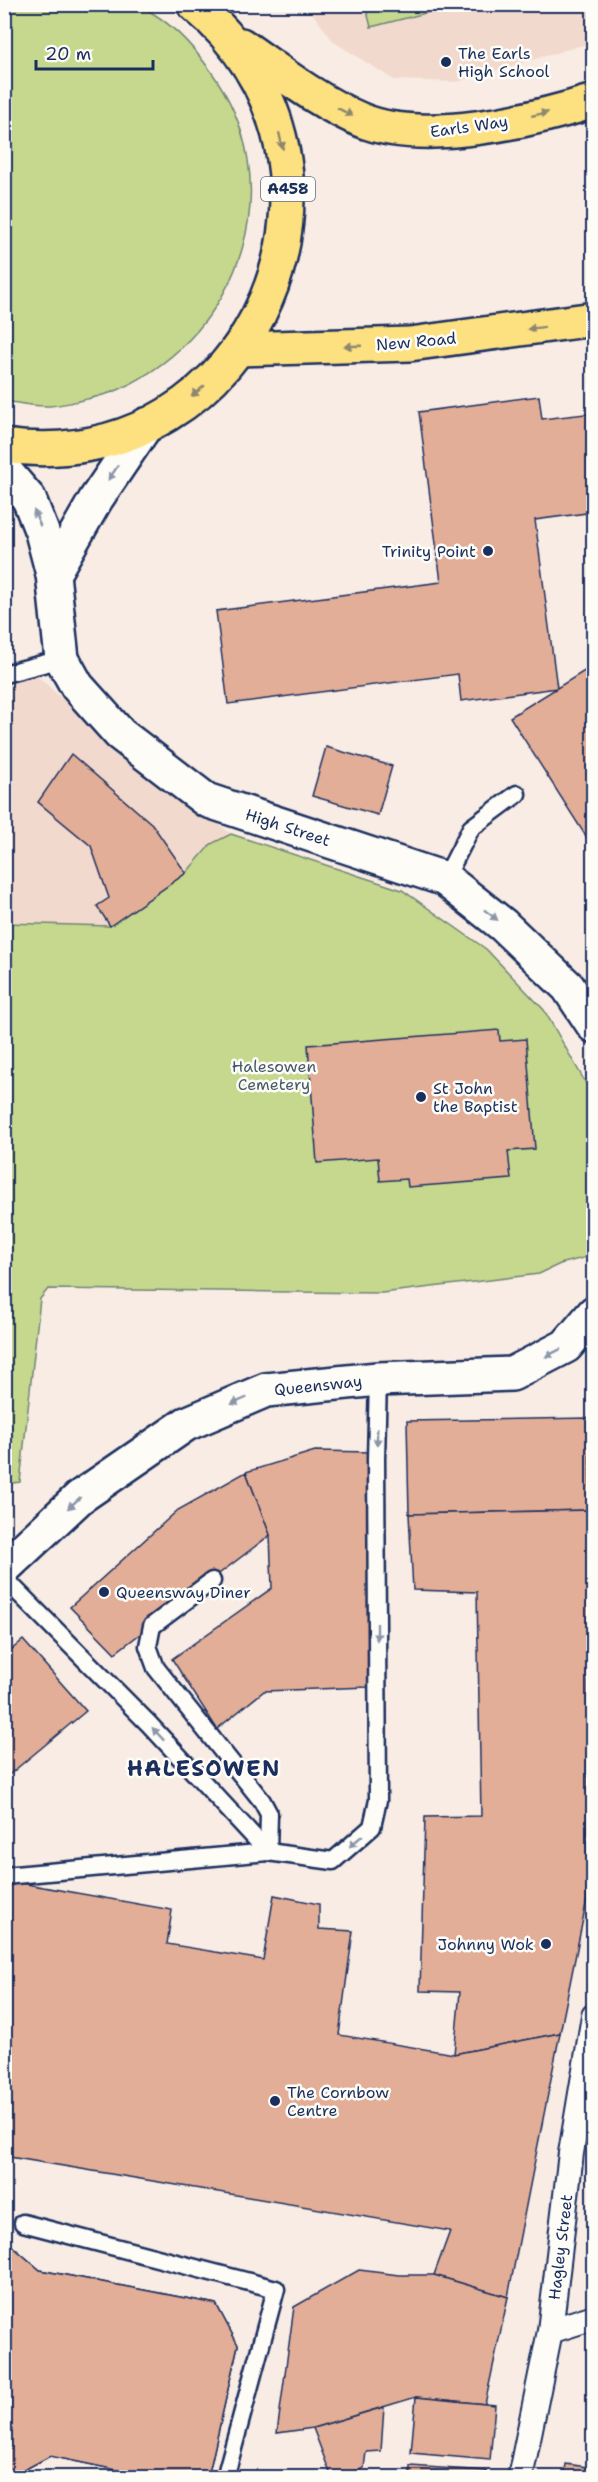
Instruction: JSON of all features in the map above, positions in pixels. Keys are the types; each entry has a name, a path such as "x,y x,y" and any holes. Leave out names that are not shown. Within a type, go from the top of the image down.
{"highway":[{"name":"A458","path":"4,446 37,449 74,446 111,438 146,425 197,393 238,349 263,308 273,286 285,239 288,191 282,142 266,97 255,75 226,34 194,4"},
{"name":"Earls Way","path":"226,34 340,110 380,127 407,132 464,129 594,101"},
{"name":"New Road","path":"238,349 410,344 594,319"}],"main road":[{"path":"53,574 96,499 146,425"},
{"name":"High Street","path":"4,470 29,499 42,532 53,574 62,659 77,686 120,734 206,800 445,879 503,925 568,987 592,1019"},
{"name":"Queensway","path":"4,1568 80,1497 186,1424 266,1390 378,1379 512,1374 566,1346 594,1313"}],"street":[{"name":"Hagley Street","path":"520,2478 550,2331 571,2153 594,2016"},
{"path":"550,2331 594,2317"}],"lane":[{"path":"4,674 62,659"},
{"path":"445,879 471,828 517,794"},
{"path":"4,1876 268,1852 333,1861 372,1827 378,1800 376,1459 378,1379"},
{"path":"4,1578 149,1724 268,1852"},
{"path":"212,1581 152,1626 148,1646 156,1668 262,1801 269,1814 268,1852"},
{"path":"23,2223 276,2289 225,2478"}],"shaded area":[{"name":"The Earls High School","path":"306,5 593,5 593,42 457,82 394,80 334,42"},
{"path":"34,673 86,720 231,834 211,844 186,873 110,926 5,923 5,677"}],"green space":[{"path":"5,4 132,4 151,12 179,34 210,70 235,113 248,159 250,205 242,250 224,292 197,330 163,363 120,389 96,397 50,406 5,401"},
{"path":"365,4 457,4 457,5 371,27"},
{"name":"Halesowen Cemetery","path":"231,834 402,890 486,949 544,1010 588,1087 594,1106 594,1227 587,1257 560,1264 539,1274 382,1293 48,1289 40,1299 20,1482 5,1484 5,923 110,926 186,873 211,844"}],"building":[{"name":"Trinity Point","path":"539,396 542,419 594,413 594,512 535,520 557,688 461,701 458,674 228,704 216,611 441,582 419,412"},
{"path":"594,665 594,849 510,717"},
{"path":"326,747 392,766 378,815 312,796"},
{"path":"71,754 152,824 186,873 110,926 97,906 109,898 91,846 38,802"},
{"name":"St John the Baptist","path":"499,1030 500,1041 526,1039 535,1149 508,1151 511,1179 408,1187 407,1179 380,1181 378,1158 317,1163 308,1045"},
{"path":"589,1418 590,1510 409,1514 407,1421"},
{"path":"315,1451 372,1452 368,1687 264,1691 217,1729 172,1659 272,1588 270,1535 246,1472"},
{"path":"246,1472 270,1535 115,1653 70,1607 178,1510"},
{"path":"590,1510 587,1899 560,2033 454,2054 460,1992 420,1991 425,1817 481,1816 477,1592 413,1590 409,1514"},
{"path":"23,1640 86,1711 4,1779 4,1656"},
{"name":"The Cornbow Centre","path":"4,1880 172,1910 167,1944 263,1960 274,1895 319,1904 319,1929 353,1931 339,2035 454,2054 560,2033 508,2297 434,2275 450,2231 4,2156"},
{"path":"4,2239 40,2270 216,2304 238,2345 209,2473 193,2478 155,2478 50,2456 20,2472 19,2478 4,2478"},
{"path":"4,2239 40,2270 216,2304 238,2345 209,2473 193,2478 155,2478 50,2456 20,2472 19,2478 4,2478"},
{"path":"359,2270 399,2275 434,2275 508,2297 485,2404 416,2397 313,2428 277,2433 294,2307"},
{"path":"416,2397 495,2405 490,2460 411,2453"},
{"path":"384,2407 381,2451 366,2452 364,2468 340,2478 332,2478 313,2428"},
{"path":"566,2464 594,2468 594,2478 564,2478"},
{"path":"410,2466 486,2471 486,2478 410,2478"}],"place":[{"name":"The Earls High School","path":"446,62"},
{"name":"Trinity Point","path":"488,551"},
{"name":"St John the Baptist","path":"421,1097"},
{"name":"Queensway Diner","path":"104,1592"},
{"name":"Johnny Wok","path":"546,1944"},
{"name":"The Cornbow Centre","path":"275,2101"}],"district":[{"name":"HALESOWEN","path":"204,1768"}]}
